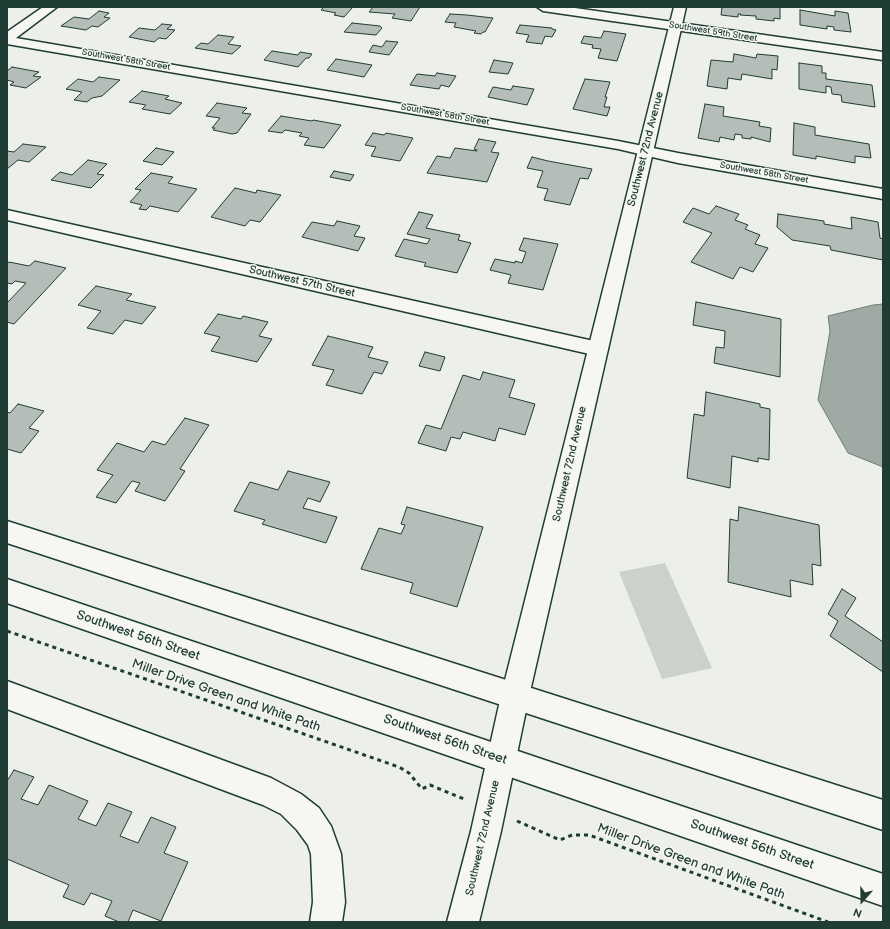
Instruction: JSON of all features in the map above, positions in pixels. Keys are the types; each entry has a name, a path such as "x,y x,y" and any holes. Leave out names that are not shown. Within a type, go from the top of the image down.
{"street":[{"path":"7,39 51,7"},
{"name":"Southwest 59th Street","path":"543,7 883,56"},
{"name":"Southwest 72nd Avenue","path":"463,922 486,831 515,696 680,7"},
{"name":"Southwest 58th Street","path":"7,39 883,194"},
{"name":"Southwest 57th Street","path":"7,215 598,349"},
{"path":"7,532 883,815"},
{"name":"Southwest 56th Street","path":"7,591 883,890"},
{"path":"7,695 271,793 291,804 302,814 320,837 326,854 329,902 326,922"}],"path":[{"name":"Miller Drive Green and White Path","path":"7,631 399,767 409,773 422,789 430,785"},
{"name":"Miller Drive Green and White Path","path":"546,834 560,840 572,835 589,835 828,922"}],"shaded area":[{"path":"883,304 883,467 848,453 818,400 830,331 828,316"},
{"path":"665,563 712,668 662,679 619,572"}],"building":[{"path":"324,7 353,7 344,17 334,15 336,13 321,10"},
{"path":"373,7 420,7 411,21 392,18 395,14 369,12"},
{"path":"722,7 780,7 780,19 774,18 774,21 756,19 756,16 740,15 741,14 738,14 738,17 721,15"},
{"path":"800,10 835,16 835,11 848,13 851,32 834,30 834,27 827,26 827,29 800,25"},
{"path":"99,11 109,13 104,17 110,18 98,27 92,26 86,30 61,26 74,17 89,19"},
{"path":"450,14 493,18 485,32 481,34 474,33 476,31 454,27 456,23 445,22"},
{"path":"352,23 380,26 382,28 376,35 344,32"},
{"path":"162,24 172,25 167,29 175,30 166,39 159,38 154,42 129,37 139,28 155,30"},
{"path":"520,25 552,28 556,30 552,37 545,36 542,44 526,42 529,35 516,33"},
{"path":"604,31 626,34 617,61 598,58 601,49 592,48 593,45 581,43 584,36 601,38"},
{"path":"218,35 234,37 228,44 241,46 232,54 195,48 201,43 208,44"},
{"path":"386,41 398,42 389,55 369,52 373,45 382,47"},
{"path":"272,51 298,55 300,52 312,54 298,67 264,60"},
{"path":"734,54 756,58 757,54 778,56 777,70 772,69 772,79 742,74 741,80 728,78 727,89 707,86 711,60 733,62"},
{"path":"336,59 372,65 364,77 327,70"},
{"path":"494,60 513,63 508,74 489,72"},
{"path":"799,63 822,66 822,73 826,73 826,79 872,85 875,107 842,102 841,95 832,94 831,87 826,86 826,93 799,89"},
{"path":"12,67 39,72 33,76 41,77 26,88 10,85 14,82 7,80 7,71"},
{"path":"437,73 456,76 449,87 441,85 439,89 410,85 417,74 435,76"},
{"path":"99,77 120,80 102,96 92,98 87,102 74,100 82,92 66,89 78,79 93,82"},
{"path":"585,79 610,82 605,97 607,97 604,107 610,107 607,116 573,109"},
{"path":"513,86 534,89 527,105 488,97 493,87 511,90"},
{"path":"142,91 169,96 165,99 182,103 170,114 142,109 146,105 129,102"},
{"path":"217,103 247,108 242,113 251,114 237,133 232,134 213,130 215,128 212,128 220,118 206,116"},
{"path":"705,104 724,107 723,116 760,122 759,126 771,128 770,142 751,137 751,139 742,138 742,135 735,134 734,140 720,137 719,142 698,138"},
{"path":"281,116 341,125 324,148 304,145 309,138 299,136 302,133 285,130 282,133 268,131"},
{"path":"794,123 815,127 815,135 869,144 871,158 855,156 855,163 816,156 816,159 793,155"},
{"path":"373,133 384,135 386,133 413,138 400,161 371,156 376,147 365,145"},
{"path":"479,139 496,142 491,152 499,153 487,182 427,173 437,156 450,158 455,148 477,151 474,149"},
{"path":"23,144 46,147 29,162 18,160 7,169 7,151 14,152"},
{"path":"156,148 174,152 162,165 143,161"},
{"path":"532,157 592,169 588,179 580,178 570,205 544,200 548,189 537,187 543,171 527,168"},
{"path":"88,160 107,164 97,174 104,175 91,188 51,180 60,172 72,175"},
{"path":"334,171 354,175 350,181 330,177"},
{"path":"151,173 173,177 168,183 197,189 178,212 150,206 146,210 139,209 142,205 130,202 141,190 135,189"},
{"path":"235,188 256,193 257,190 281,195 260,222 250,220 245,226 211,217"},
{"path":"716,206 739,214 735,220 748,225 745,229 760,235 755,244 768,248 753,272 740,267 733,279 691,262 712,233 683,222 693,208 709,214"},
{"path":"419,212 433,215 426,228 460,235 458,240 471,243 457,273 424,266 426,263 395,256 404,239 427,244 430,239 407,234"},
{"path":"778,214 824,221 824,224 852,229 851,217 878,222 880,238 883,239 883,260 831,250 830,246 792,240 777,227"},
{"path":"337,221 360,226 354,236 365,238 358,251 302,237 312,222 334,226"},
{"path":"524,238 558,244 543,290 508,283 511,275 490,270 495,259 522,263 526,252 519,250"},
{"path":"35,261 66,268 14,324 7,322 7,303 26,283 15,281 12,284 7,283 7,264 9,262 29,266"},
{"path":"96,286 132,294 126,300 156,307 142,324 125,320 113,334 87,328 101,311 78,305"},
{"path":"696,302 781,319 780,377 714,363 716,347 724,348 725,331 693,325"},
{"path":"218,314 241,319 243,316 268,322 259,336 272,339 257,362 211,351 220,337 204,333"},
{"path":"328,336 373,347 368,357 388,362 382,374 374,372 362,394 326,385 334,370 312,365"},
{"path":"425,352 445,357 440,371 419,366"},
{"path":"483,372 515,380 509,397 535,404 525,435 499,428 495,441 463,432 460,439 451,437 446,451 418,443 426,425 441,429 463,375 480,380"},
{"path":"706,392 760,404 760,407 770,409 769,460 758,458 758,462 732,456 730,488 687,478 694,414 704,416"},
{"path":"18,404 44,411 29,428 39,431 21,453 7,449 7,412 10,413"},
{"path":"185,418 209,425 180,469 185,471 165,501 135,491 140,483 132,481 116,503 96,497 113,475 97,470 117,443 144,452 152,441 165,445"},
{"path":"288,471 330,482 320,502 308,498 303,508 337,517 326,543 262,524 265,520 234,511 250,482 278,490"},
{"path":"407,507 483,527 457,607 410,593 413,583 361,569 379,528 401,534 405,525 401,524"},
{"path":"739,507 819,525 821,566 812,564 813,585 790,580 791,597 728,582 730,519 738,521"},
{"path":"842,589 856,598 845,616 883,642 883,672 830,636 838,621 828,614"},
{"path":"14,770 34,777 21,799 38,805 49,785 88,801 78,819 96,826 108,803 132,812 120,836 138,843 151,817 176,827 164,853 188,862 161,921 133,910 128,922 119,922 105,916 112,901 91,893 84,905 63,897 69,885 7,859 7,781"}]}
